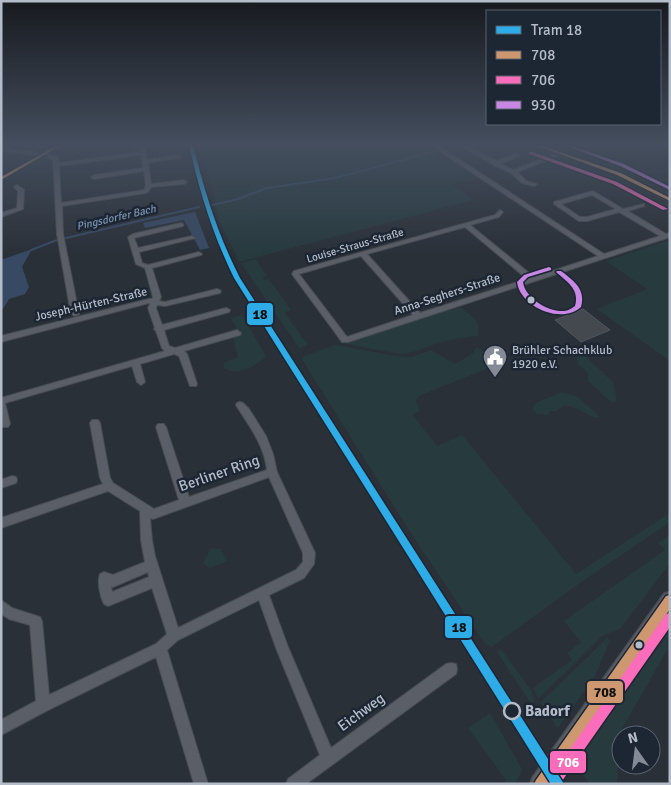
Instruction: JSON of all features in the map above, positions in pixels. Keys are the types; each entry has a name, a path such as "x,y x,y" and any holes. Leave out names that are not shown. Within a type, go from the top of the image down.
{"street":[{"path":"58,181 60,234 75,314"},
{"path":"148,181 150,189"},
{"path":"488,181 603,256"},
{"path":"522,181 534,184"},
{"path":"633,181 670,200"},
{"path":"59,205 139,193 184,182"},
{"path":"1,216 20,209 21,190 17,187"},
{"path":"642,205 621,210 587,220 579,218 556,203 593,193 621,210 667,235"},
{"name":"Louise-Straus-Straße","path":"345,340 295,274 296,272 497,216 500,212"},
{"path":"181,224 135,234 131,237 139,264 148,267 199,254"},
{"path":"465,224 531,278"},
{"name":"Anna-Seghers-Straße","path":"345,340 667,235"},
{"path":"135,251 192,238"},
{"path":"362,253 418,316"},
{"path":"148,267 157,297 153,305"},
{"name":"Joseph-Hürten-Straße","path":"153,305 166,304 216,291"},
{"name":"Joseph-Hürten-Straße","path":"1,339 149,301 153,305 158,329 166,348 183,354 193,384"},
{"path":"158,329 226,310"},
{"path":"5,424 1,402 237,333"},
{"path":"135,362 141,382"},
{"path":"240,405 249,416 271,461 272,472"},
{"path":"95,423 105,478 109,486 145,510 144,522 153,564 174,636"},
{"path":"161,427 184,502"},
{"name":"Berliner Ring","path":"1,728 43,705 160,648 174,636 300,574 308,564 309,552 272,472 154,514 145,510"},
{"path":"1,484 12,480"},
{"path":"1,523 109,486"},
{"path":"153,564 113,581 104,578 108,600 157,580"},
{"path":"262,593 282,648 328,757"},
{"path":"540,784 670,600"},
{"path":"1,606 9,613 36,621 43,705"},
{"path":"160,648 201,784"},
{"name":"Eichweg","path":"293,784 451,669"}],"green space":[{"path":"209,181 467,181 453,184 473,200 239,262 220,222"},
{"path":"670,240 670,361 597,309 647,289 606,261"},
{"path":"256,259 267,276 263,277 264,280 269,279 291,310 285,313 308,345 299,348 241,263"},
{"path":"450,307 453,310 461,307 472,317 477,323 478,336 446,341 401,354 341,343"},
{"path":"242,315 266,356 252,367 234,371 224,368 224,363 238,357 233,338 240,335 231,318"},
{"path":"335,345 402,357 411,357 431,350 455,364 472,354 477,347 499,364 419,396 416,400 420,411 413,415 437,446 462,435 576,574 670,513 670,522 580,583 492,647 485,644 407,527 303,361 303,357"},
{"path":"583,354 613,382 617,401 612,403 588,381 588,373 578,364 577,357"},
{"path":"562,392 578,397 599,416 597,418 592,417 576,408 567,406 562,406 557,411 549,411 549,414 546,416 542,413 538,415 532,409 536,403"},
{"path":"670,535 670,563 620,629 602,636 538,699 533,688 572,660 567,653 581,642 564,621 665,550 658,543"},
{"path":"210,548 221,549 227,561 210,568 203,564"},
{"path":"670,619 670,645 624,725 611,725 611,775 617,775 617,784 589,784 574,760"},
{"path":"607,638 610,640 595,676 558,728 540,703"},
{"path":"501,649 531,690 535,701 531,704 497,652"},
{"path":"490,713 522,769 516,784 503,784 506,780 468,728"}],"water":[{"path":"195,212 209,248 200,250 184,220 145,228 143,223"},
{"path":"32,249 22,267 29,287 25,294 9,299 1,312 1,260"}],"building":[{"path":"583,309 610,330 581,342 555,320"}],"waterway":[{"name":"Pingsdorfer Bach","path":"213,205 238,199 267,188 317,181"},
{"name":"Pingsdorfer Bach","path":"66,238 199,207"},
{"name":"Pingsdorfer Bach","path":"31,250 57,240"}],"tram line":[{"name":"18","path":"199,181 222,246 237,278 558,784"}],"transit line":[{"name":"706","path":"608,181 665,209"},
{"name":"708","path":"632,181 670,200"},
{"name":"930","path":"653,181 670,189"},
{"name":"930","path":"549,269 526,276 520,282 521,289 532,301 555,313 571,311 578,307 580,301 580,296 575,286 559,272"},
{"name":"708","path":"540,784 670,600"},
{"name":"706","path":"552,784 670,618"}],"place":[{"name":"Brühler Schachklub 1920 e.V.","path":"495,378"},
{"name":"Badorf","path":"512,711"}]}
